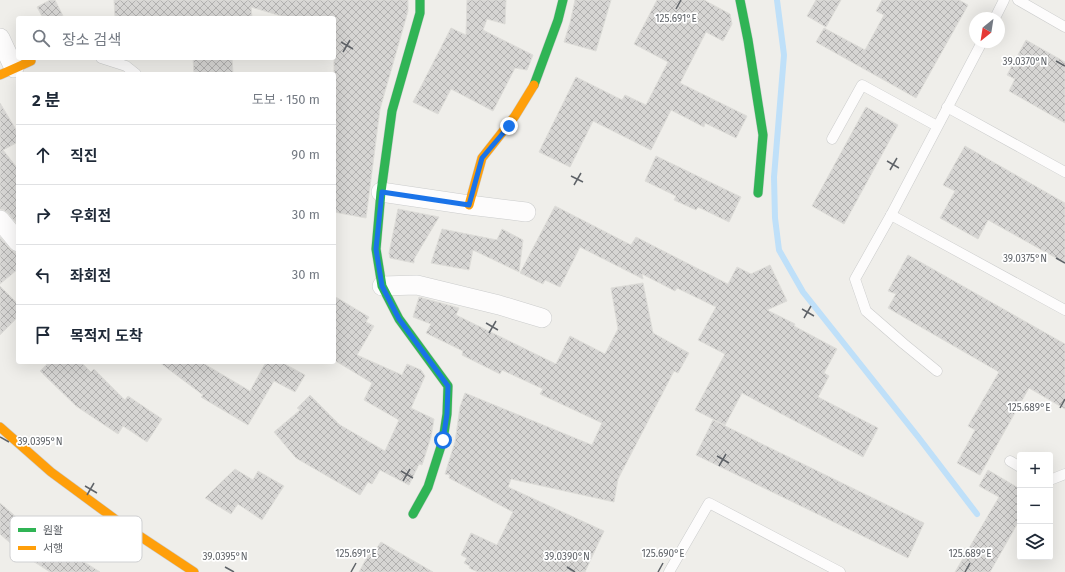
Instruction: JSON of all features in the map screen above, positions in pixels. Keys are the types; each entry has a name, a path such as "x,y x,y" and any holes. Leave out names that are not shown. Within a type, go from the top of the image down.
{"street":[{"path":"413,514 428,487 443,440 447,414 448,386 399,319 382,286 376,249 392,111 420,13 420,0"},
{"path":"469,205 482,158 512,121 534,85 546,58 563,0"},
{"path":"740,0 763,135 758,194"},
{"path":"0,38 7,71 33,60"},
{"path":"382,192 526,212"},
{"path":"0,220 16,240"},
{"path":"382,286 417,285 499,305 542,318"},
{"path":"0,427 57,476 111,516"},
{"path":"142,538 194,572"}],"lane":[{"path":"998,12 1004,0"},
{"path":"1018,0 1065,27"},
{"path":"937,371 866,311 855,279 891,215 979,48"},
{"path":"107,60 126,66 134,72"},
{"path":"832,139 862,85 937,126"},
{"path":"947,107 1065,172"},
{"path":"891,215 1065,310"},
{"path":"1010,461 1017,464"},
{"path":"1053,479 1065,474"},
{"path":"669,572 709,503 840,572"}],"building":[{"path":"50,0 55,0 63,16 42,16 37,7"},
{"path":"114,0 408,0 408,11 380,109 366,218 336,212 336,72 334,72 334,60 336,60 336,16 281,16 251,7 252,16 115,16"},
{"path":"467,0 506,0 505,24 487,19 483,30 533,55 527,70 515,68 493,111 451,89 438,114 413,102 451,28 466,35"},
{"path":"575,0 611,0 596,51 564,42"},
{"path":"657,0 704,0 730,14 732,24 723,41 706,32 680,83 747,116 736,138 705,123 704,127 671,110 651,150 593,121 570,167 539,152 576,77 622,100 625,95 646,105 668,62 634,44"},
{"path":"816,0 841,0 826,27 807,16"},
{"path":"882,0 959,0 968,5 916,98 816,42 824,28 865,50 884,15 876,11"},
{"path":"1026,40 1065,62 1065,123 1009,91 1015,79 1007,75"},
{"path":"193,60 232,60 233,72 194,72"},
{"path":"0,103 16,130 16,143 3,150 16,166 16,223 8,213 0,209"},
{"path":"866,107 898,125 844,224 812,206"},
{"path":"965,146 1065,203 1065,263 988,220 978,239 940,218 955,191 943,185"},
{"path":"656,156 741,197 729,222 698,207 696,210 674,200 676,196 645,181"},
{"path":"555,206 631,245 636,237 728,284 737,267 751,274 770,265 787,301 767,310 795,324 794,326 837,349 824,373 829,376 818,397 878,428 863,457 742,393 725,425 695,410 725,354 698,340 716,307 677,288 675,291 642,274 643,279 580,247 560,287 545,280 543,284 520,273"},
{"path":"398,209 439,217 414,259 414,263 390,258 389,253"},
{"path":"442,229 497,240 502,229 523,240 519,272 473,250 469,270 431,263"},
{"path":"0,237 10,249 16,252 16,271 0,284"},
{"path":"908,255 1065,344 1065,409 1029,388 980,475 957,463 975,430 968,426 999,372 888,308 896,294 888,291"},
{"path":"643,283 653,333 689,353 678,373 674,371 618,479 614,502 511,479 508,487 604,531 585,572 478,572 469,568 470,566 464,563 467,558 461,555 471,533 497,545 513,512 449,478 450,475 445,474 455,442 460,407 465,393 592,445 602,423 540,394 543,389 502,370 500,374 462,355 463,351 426,333 431,324 413,317 419,297 459,308 456,315 556,364 570,336 605,354 618,329 611,288"},
{"path":"0,286 16,302 16,319 0,335"},
{"path":"336,297 369,317 366,322 374,326 357,355 402,375 407,364 421,370 425,376 411,408 434,419 431,437 422,465 419,464 409,485 380,470 372,484 368,482 360,495 296,458 274,432 300,410 297,408 310,395 340,425 385,451 399,420 364,400 372,383 336,361"},
{"path":"47,364 83,364 91,372 94,369 125,400 128,396 162,419 147,442 123,426 118,434 76,406 40,371"},
{"path":"162,364 204,364 250,391 265,364 285,364 305,375 295,392 274,381 248,425 201,397 203,395"},
{"path":"713,420 924,523 908,558 696,455"},
{"path":"235,469 253,480 258,471 284,486 262,520 238,504 231,514 205,498"},
{"path":"988,470 1017,487 1017,524 990,572 955,572 999,497 979,486"},
{"path":"0,503 15,516 10,516 10,543 0,534"},
{"path":"381,542 433,572 359,572 371,550 374,552"},
{"path":"34,562 84,562 100,572 50,572"}],"waterway":[{"path":"777,0 784,55 774,177 775,218 779,250 803,292 919,438 977,514"}],"traffic: fast":[{"path":"413,514 428,487 443,440 447,414 448,386 399,319 382,286 376,249 381,192 392,111 420,13 420,0"},
{"path":"534,85 558,20 563,0"},
{"path":"740,0 763,135 758,193"}],"traffic: slow":[{"path":"0,75 31,61"},
{"path":"469,205 482,158 515,116 534,85"},
{"path":"0,427 51,472 111,516"},
{"path":"142,538 194,572"}],"route":[{"path":"443,440 447,414 448,386 399,319 382,286 376,249 382,192 469,205 482,158 509,126"}]}
